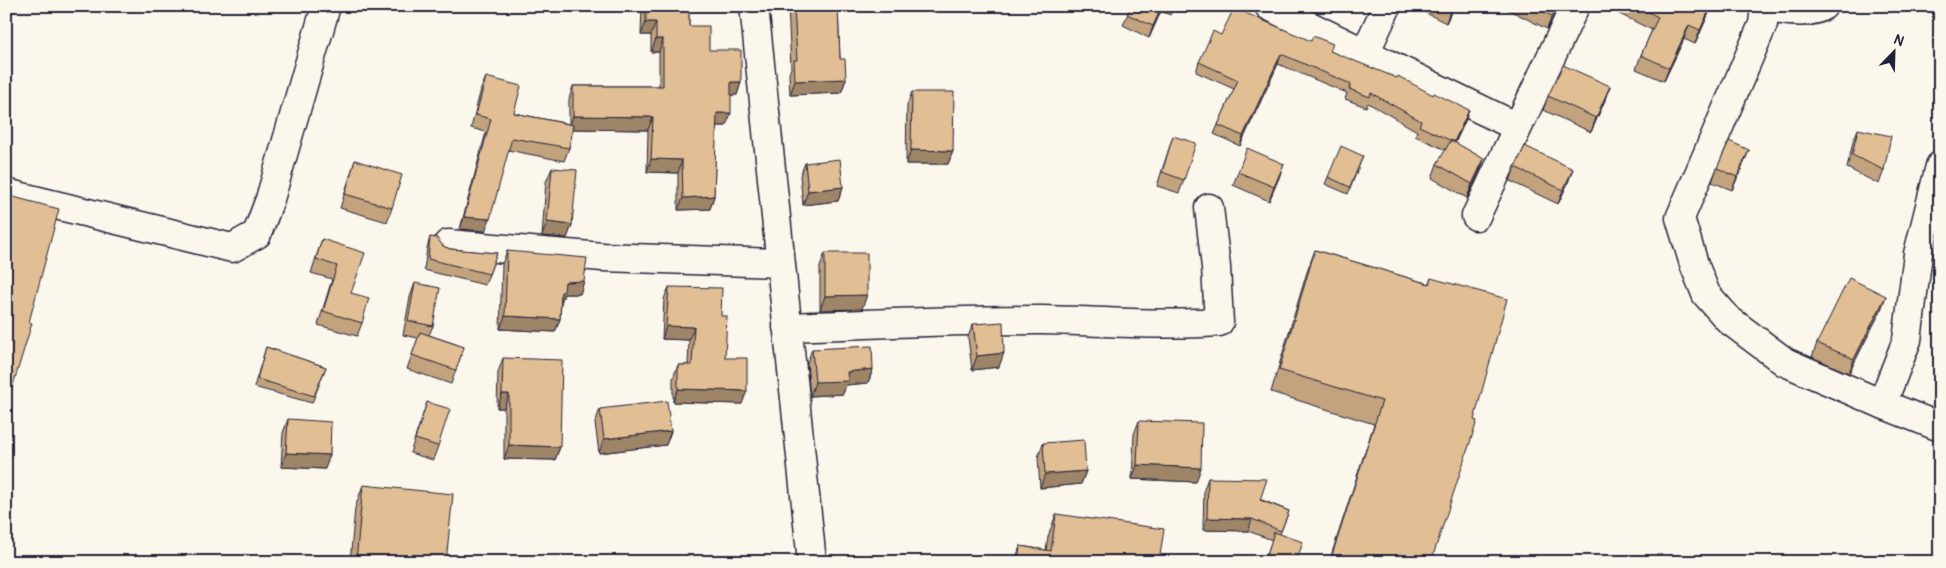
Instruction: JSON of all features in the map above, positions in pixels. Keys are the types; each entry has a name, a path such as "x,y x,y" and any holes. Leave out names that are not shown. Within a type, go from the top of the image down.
{"street":[{"path":"6,193 232,248 257,234 270,199 326,6"},
{"path":"754,6 812,562"},
{"path":"1269,6 1517,127"},
{"path":"1365,53 1387,6"},
{"path":"1476,216 1575,6"},
{"path":"1823,6 1816,10 1797,11 1765,7 1763,24 1680,218 1694,264 1706,294 1729,320 1786,362 1940,427"},
{"path":"1882,404 1907,340 1929,260 1940,166"},
{"path":"787,327 1000,320 1095,321 1177,325 1218,322 1216,267 1209,208"},
{"path":"448,244 602,257 780,263"}],"building":[{"path":"646,6 689,6 689,26 709,26 709,50 741,50 741,82 731,82 731,113 717,113 714,196 683,198 682,160 651,159 653,117 573,116 573,86 663,86 663,39 656,39 656,22 646,22"},
{"path":"794,6 838,6 840,59 845,59 846,79 795,81 794,60 797,60"},
{"path":"1131,6 1162,6 1153,26 1127,14"},
{"path":"1442,6 1452,6 1450,10"},
{"path":"1532,6 1557,6 1552,16"},
{"path":"1637,6 1711,6 1700,30 1689,25 1669,68 1641,55 1658,17"},
{"path":"1234,8 1311,41 1313,36 1333,44 1330,51 1397,78 1398,76 1433,95 1434,93 1469,110 1454,142 1419,126 1421,121 1371,93 1370,97 1349,89 1351,84 1281,54 1243,136 1218,125 1238,80 1199,62 1213,31 1221,35"},
{"path":"1563,65 1610,86 1596,118 1548,96"},
{"path":"486,77 521,86 514,113 573,125 569,148 512,138 490,219 464,217 491,119 476,115"},
{"path":"912,92 954,92 953,151 911,150"},
{"path":"1858,129 1891,136 1884,170 1852,155"},
{"path":"1173,136 1196,143 1184,180 1162,172"},
{"path":"1451,140 1484,159 1472,184 1437,164"},
{"path":"1729,141 1749,150 1737,177 1717,168"},
{"path":"1341,146 1363,156 1350,187 1328,177"},
{"path":"1525,146 1573,169 1563,190 1515,167"},
{"path":"1247,148 1284,164 1274,187 1238,172"},
{"path":"840,159 843,187 808,191 805,163"},
{"path":"355,160 402,175 392,208 345,194"},
{"path":"552,168 577,170 572,225 547,222"},
{"path":"6,195 59,209 29,322 32,323 6,408"},
{"path":"430,237 437,238 443,246 450,249 497,253 489,274 428,259"},
{"path":"322,239 365,253 351,293 369,298 362,323 323,311 337,266 316,259"},
{"path":"1315,250 1429,284 1431,278 1507,299 1474,420 1477,421 1431,562 1352,562 1332,555 1382,401 1279,370"},
{"path":"507,251 587,258 584,281 565,282 564,292 561,292 560,319 505,316"},
{"path":"825,253 867,253 867,295 825,296"},
{"path":"1849,278 1886,296 1854,359 1817,343"},
{"path":"415,283 440,288 433,326 408,321"},
{"path":"669,287 722,288 721,316 727,316 725,358 747,358 747,391 678,389 678,365 692,365 694,327 666,326"},
{"path":"1003,322 1004,353 977,356 973,324"},
{"path":"420,332 464,347 456,370 412,355"},
{"path":"872,346 873,369 847,372 848,381 815,382 812,349"},
{"path":"266,347 326,367 314,396 257,379"},
{"path":"503,358 562,360 560,447 509,445 509,394 502,394"},
{"path":"667,401 671,431 604,439 600,409"},
{"path":"427,402 450,409 438,446 415,439"},
{"path":"288,419 331,422 330,455 286,453"},
{"path":"1139,421 1202,423 1201,468 1137,465"},
{"path":"1084,440 1086,471 1045,474 1043,443"},
{"path":"1208,478 1267,479 1260,500 1289,511 1281,531 1252,519 1207,518"},
{"path":"363,485 453,494 446,562 356,562"},
{"path":"1056,514 1164,529 1159,562 1018,562 1020,546 1051,551"},
{"path":"1274,532 1303,542 1296,562 1265,562"}]}
